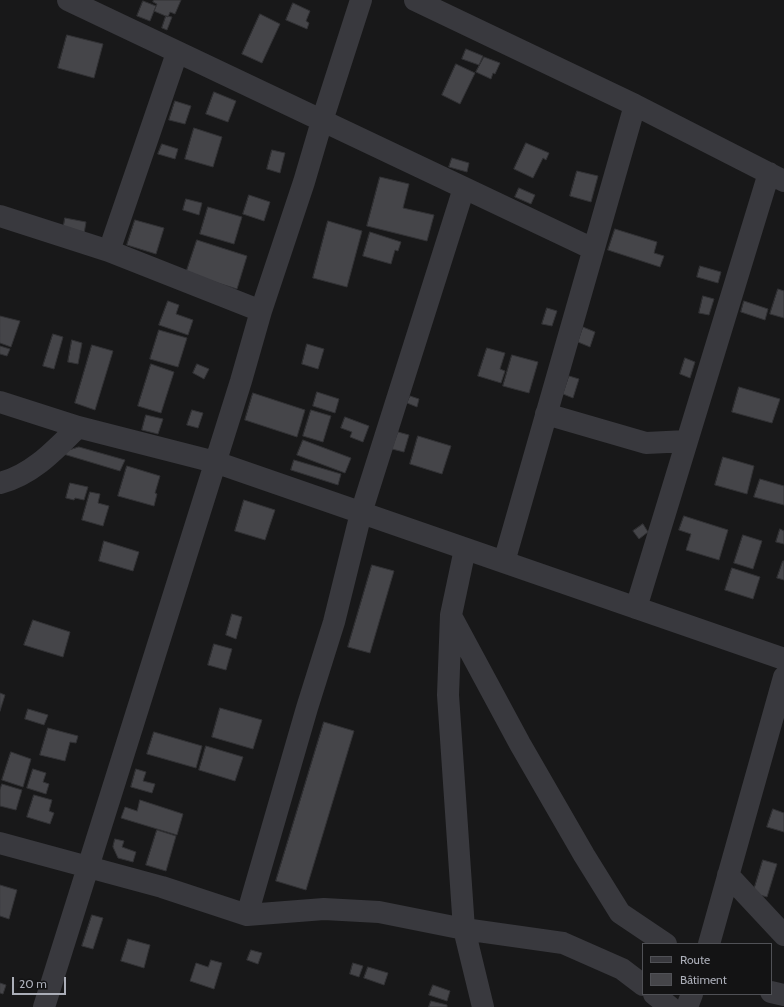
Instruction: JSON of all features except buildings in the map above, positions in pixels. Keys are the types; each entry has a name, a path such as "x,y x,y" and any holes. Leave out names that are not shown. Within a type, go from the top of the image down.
{"street":[{"path":"68,0 593,249"},
{"path":"44,1007 216,462 261,310 304,182 322,121 362,0"},
{"path":"415,0 635,105 777,177 687,441 636,608"},
{"path":"109,251 178,53"},
{"path":"504,562 635,105"},
{"path":"248,915 307,708 334,622 361,513 464,188"},
{"path":"0,216 109,251 261,310"},
{"path":"0,402 78,427 216,462 784,659"},
{"path":"546,414 646,443 687,441"},
{"path":"0,483 11,480 33,468 51,454 78,427"},
{"path":"465,549 451,615 448,695 464,929 483,1007"},
{"path":"451,615 520,744 584,855 620,913 665,943"},
{"path":"709,943 784,677"},
{"path":"0,843 162,886 248,915 324,909 379,912 464,929 563,943 622,969 642,984"},
{"path":"728,875 784,935"},
{"path":"772,992 784,995"},
{"path":"655,995 670,1007"},
{"path":"687,1007 692,995"}]}
